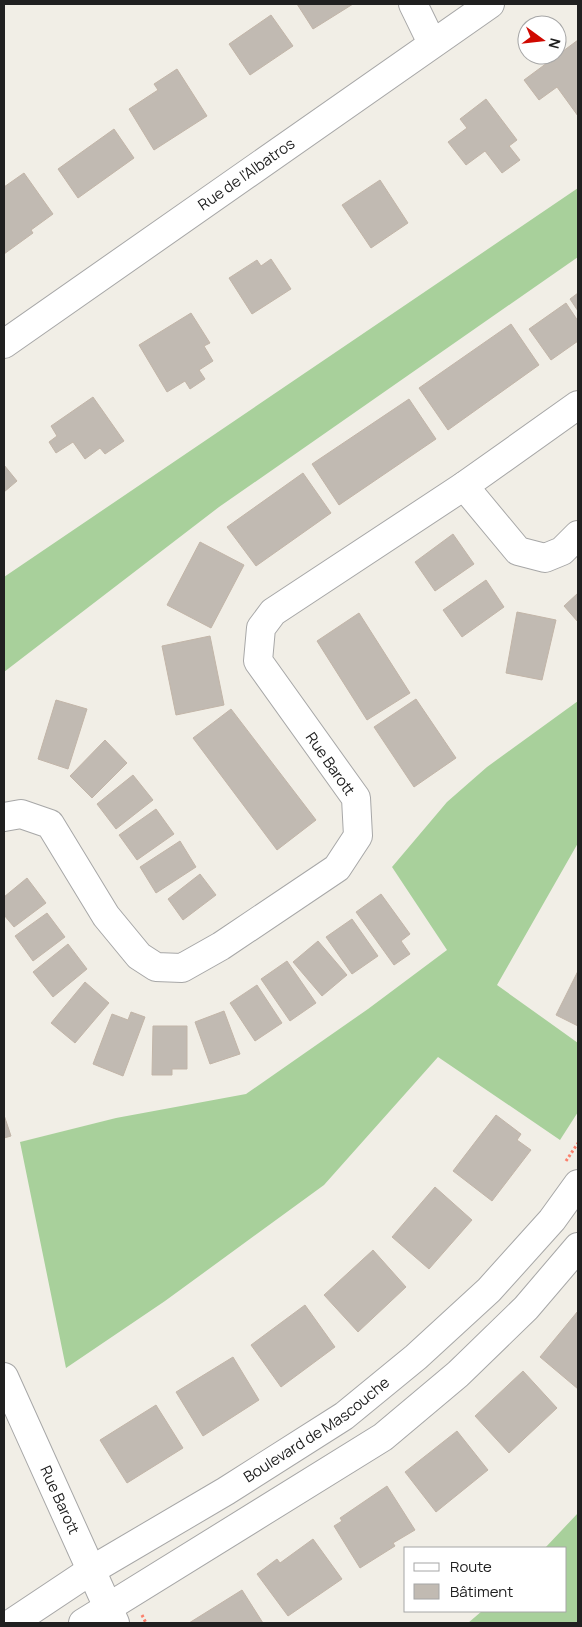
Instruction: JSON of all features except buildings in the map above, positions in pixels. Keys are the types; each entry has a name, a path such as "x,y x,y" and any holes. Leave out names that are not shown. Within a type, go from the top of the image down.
{"street":[{"path":"413,4 432,43"},
{"name":"Rue de l'Albatros","path":"4,344 490,4"},
{"name":"Rue Barott","path":"4,817 21,814 50,824 80,877 111,923 139,956 156,967 182,968 190,964 221,946 337,868 358,836 356,798 258,660 261,628 273,612 464,486 578,405"},
{"path":"464,486 518,551 545,558 562,551 578,535"},
{"name":"Boulevard de Mascouche","path":"12,1623 90,1571 226,1491 344,1416 455,1323 489,1290 552,1220 578,1184"},
{"path":"83,1623 111,1616 220,1540 383,1437 458,1374 526,1308 578,1247"},
{"name":"Rue Barott","path":"4,1377 111,1616"}],"green space":[{"path":"578,188 578,257 219,507 4,672 4,577"},
{"path":"578,701 578,843 497,985 578,1043 578,1112 560,1140 438,1057 324,1185 165,1301 66,1368 20,1142 116,1118 246,1094 368,1009 447,950 392,867 447,802 487,767"},
{"path":"578,1513 578,1623 468,1623 481,1612 567,1612 567,1547 546,1547"}]}
